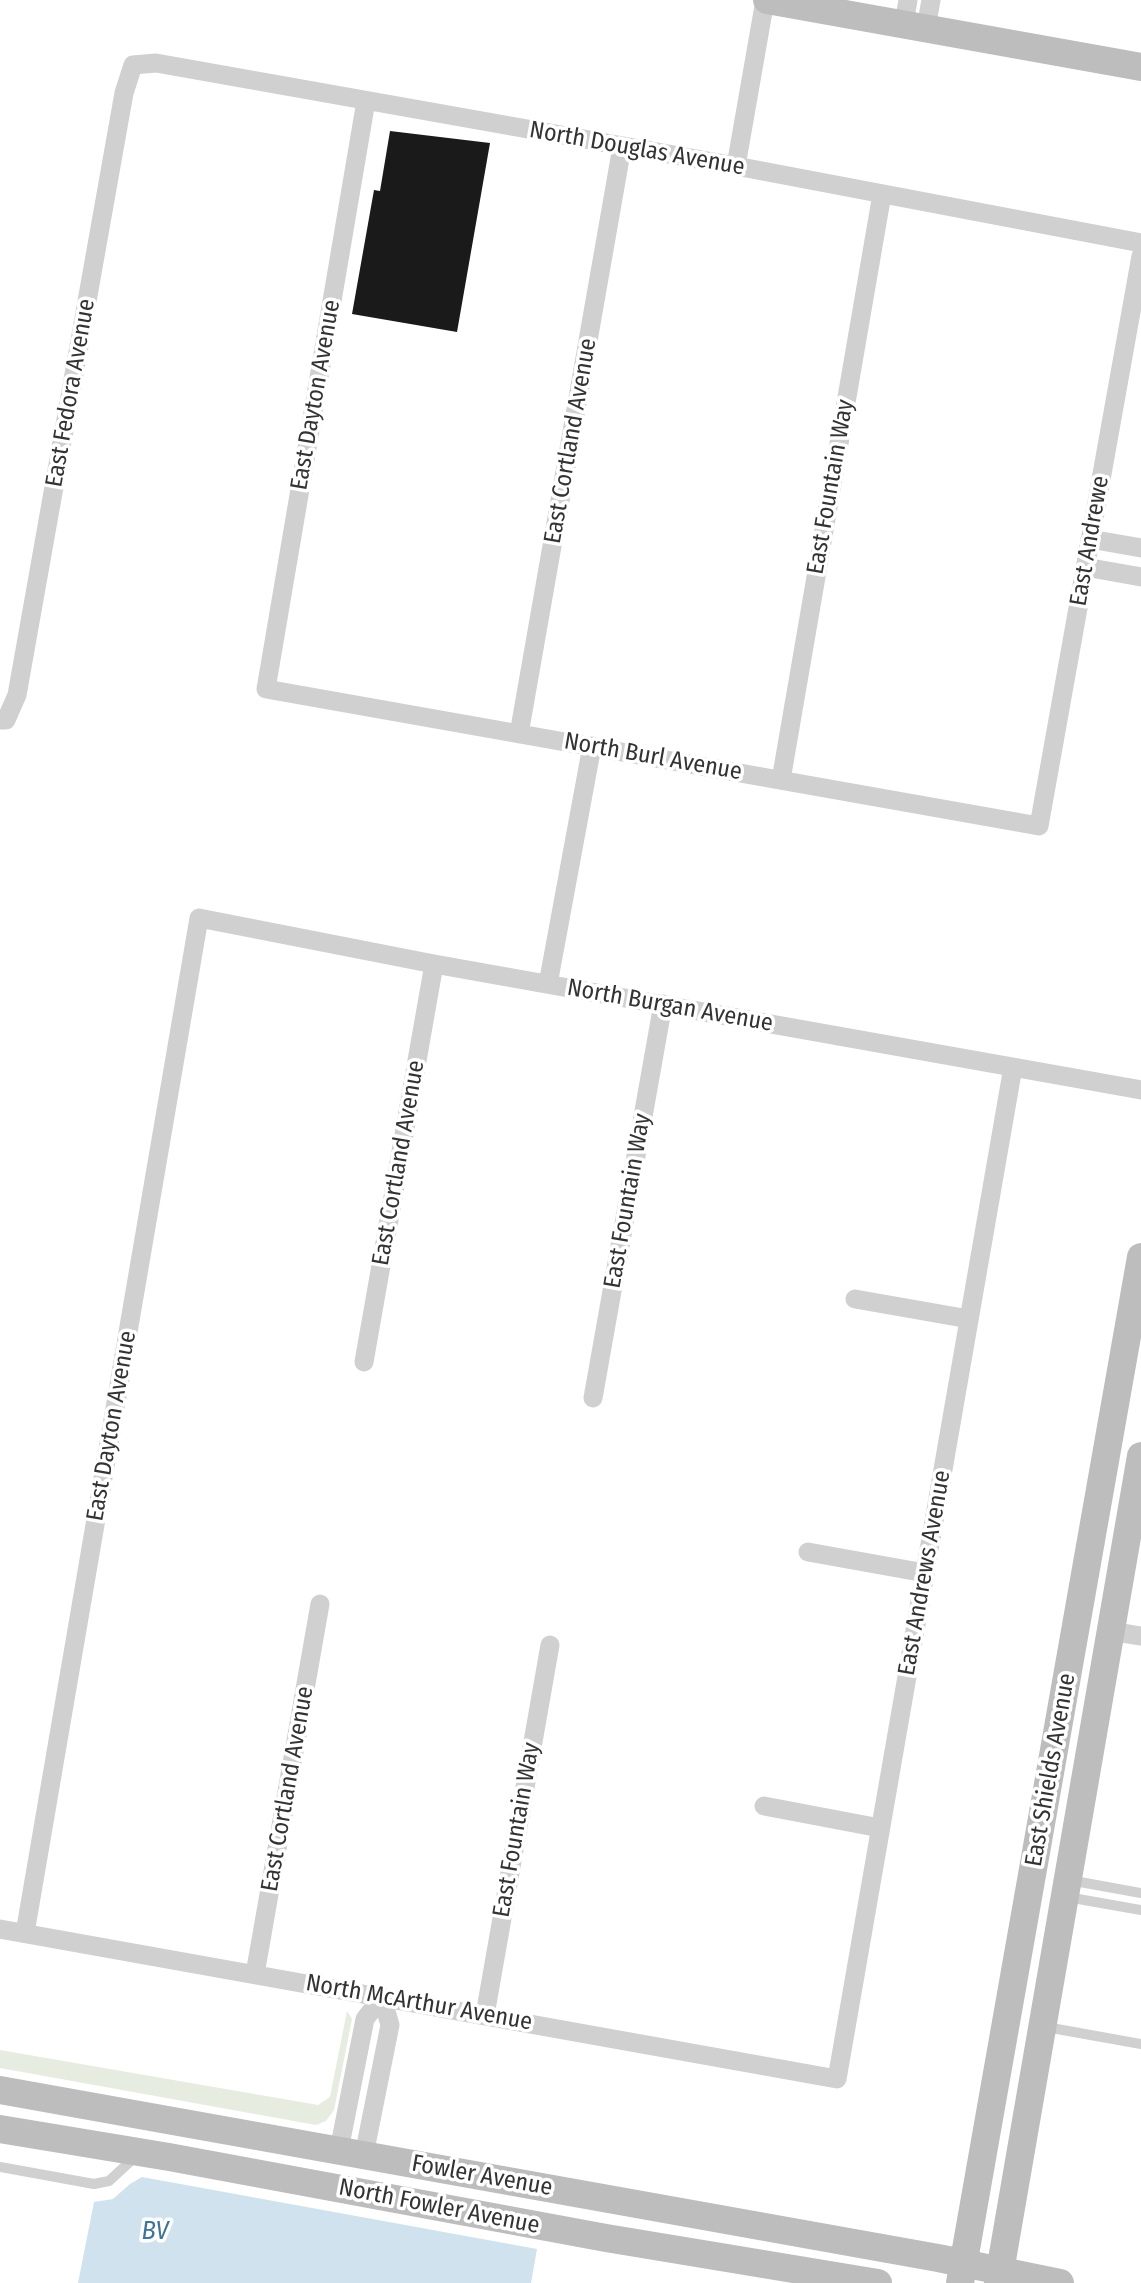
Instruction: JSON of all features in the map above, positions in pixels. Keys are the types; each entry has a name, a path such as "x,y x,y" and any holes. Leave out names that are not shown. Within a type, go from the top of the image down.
{"main road":[{"path":"766,0 913,18 1141,67"},
{"name":"East Shields Avenue","path":"961,2273 1141,1258"},
{"path":"1111,1631 1101,1627 1094,1618 1121,1462 1121,1376"},
{"name":"East Shields Avenue","path":"999,2277 1064,1888 1141,1456"},
{"path":"1064,1888 1052,1875 1052,1862 1076,1715 1076,1630"},
{"name":"Fowler Avenue","path":"0,2090 351,2152 961,2273"},
{"name":"North Fowler Avenue","path":"0,2129 169,2157 818,2278 878,2283"},
{"path":"169,2157 178,2150 190,2147 332,2170 355,2167 351,2152"},
{"path":"961,2273 1060,2283"}],"street":[{"path":"736,166 766,0"},
{"path":"913,18 931,0"},
{"name":"North Douglas Avenue","path":"133,65 156,63 736,166 1141,243"},
{"name":"East Fedora Avenue","path":"3,720 17,695 124,93 133,65"},
{"name":"East Dayton Avenue","path":"266,689 366,101"},
{"name":"East Cortland Avenue","path":"519,734 622,147"},
{"name":"East Fountain Way","path":"781,780 882,194"},
{"name":"East Andrewe","path":"1039,826 1141,256"},
{"path":"1090,539 1141,548"},
{"path":"1085,567 1141,577"},
{"name":"North Burl Avenue","path":"266,689 1039,826"},
{"path":"548,984 592,746"},
{"name":"East Dayton Avenue","path":"25,1933 199,918"},
{"name":"North Burgan Avenue","path":"199,918 434,964 1141,1090"},
{"name":"East Cortland Avenue","path":"364,1362 434,964"},
{"name":"East Fountain Way","path":"593,1398 663,1004"},
{"name":"East Andrews Avenue","path":"837,2079 1013,1067"},
{"path":"855,1299 969,1320"},
{"path":"808,1552 925,1573"},
{"name":"East Cortland Avenue","path":"256,1974 320,1604"},
{"path":"1111,1631 1141,1636"},
{"name":"East Fountain Way","path":"485,2015 550,1645"},
{"path":"764,1806 880,1828"},
{"name":"North McArthur Avenue","path":"0,1929 837,2079"},
{"path":"351,2152 390,2025 382,1997"}],"lane":[{"path":"1064,1888 1141,1893"},
{"path":"1064,1888 1141,1910"},
{"path":"1042,2027 1141,2045"},
{"path":"0,2167 94,2184 109,2181 140,2152"}],"shaded area":[{"path":"347,2011 352,2019 334,2110 326,2121 316,2125 0,2068 0,2050 318,2105 330,2097"}],"water":[{"name":"BV","path":"142,2177 537,2249 531,2283 78,2283 94,2202 113,2199"}],"building":[{"path":"390,131 490,143 457,332 352,314 374,190 380,191"}]}
